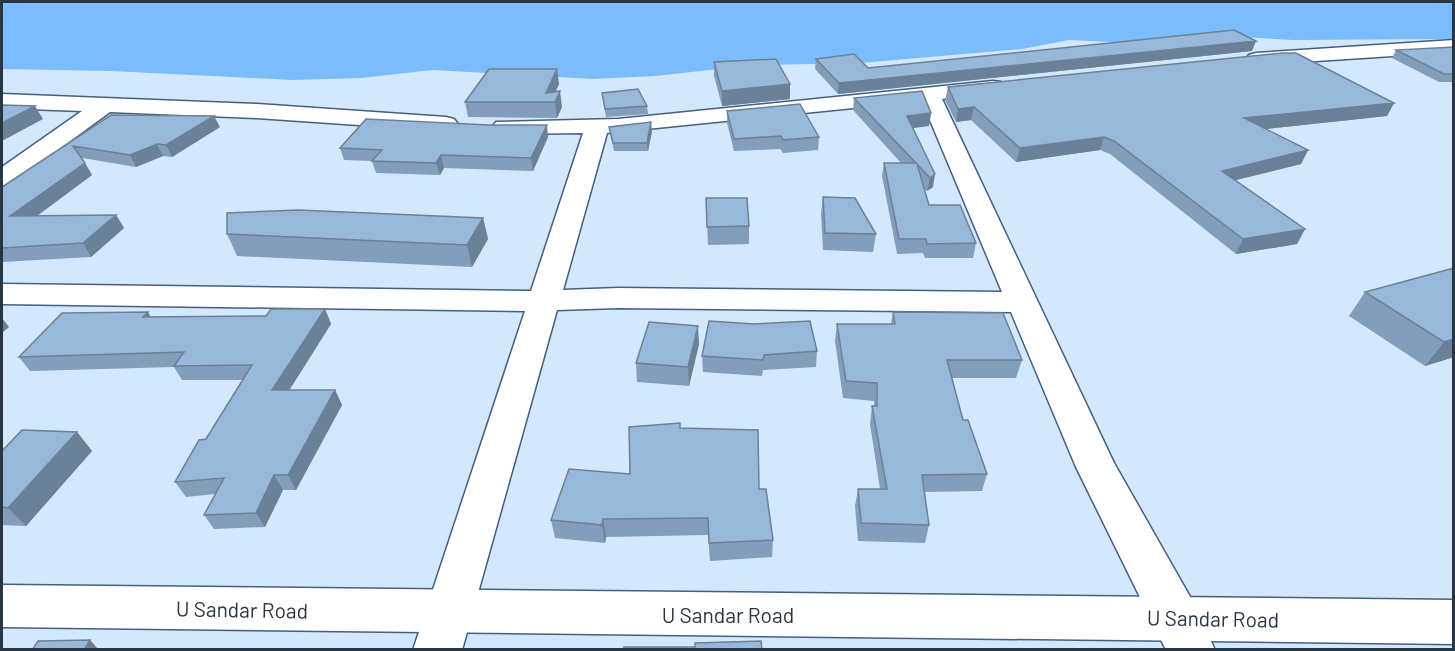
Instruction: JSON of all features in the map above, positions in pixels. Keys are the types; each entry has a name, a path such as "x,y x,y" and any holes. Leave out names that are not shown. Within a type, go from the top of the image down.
{"street":[{"path":"1233,61 1292,55 1454,46"},
{"path":"2,102 257,111 474,126 597,127 1011,85"},
{"path":"929,93 1096,467 1184,633"},
{"path":"2,178 105,105"},
{"path":"444,631 597,127"},
{"path":"2,294 546,301 618,298 1022,302"},
{"name":"U Sandar Road","path":"2,606 444,631 1184,633 1454,622"}],"water":[{"path":"2,2 1454,2 1453,39 1293,40 1242,37 1133,43 1069,40 1022,49 861,63 756,65 655,76 593,79 433,70 361,78 293,80 111,71 2,69"}],"building":[{"path":"1234,30 1256,41 839,83 816,59 854,54 868,68"},
{"path":"1454,47 1454,74 1444,74 1396,50"},
{"path":"1296,53 1394,103 1244,118 1308,150 1222,171 1305,229 1243,239 1114,141 1104,137 1020,148 974,107 958,109 948,87"},
{"path":"776,59 790,84 722,91 714,62"},
{"path":"489,69 557,69 546,93 560,91 555,102 465,102"},
{"path":"638,89 647,106 605,109 602,93"},
{"path":"922,91 931,113 907,116 935,174 930,178 917,164 929,205 960,205 976,243 927,244 926,239 899,239 884,163 916,163 854,98"},
{"path":"800,104 819,137 783,140 781,136 734,139 727,111"},
{"path":"2,105 35,106 2,123"},
{"path":"111,115 214,116 166,145 157,144 130,155 73,146 85,163 10,216 116,215 83,243 2,248 2,187"},
{"path":"366,119 489,125 547,125 531,158 441,155 436,163 372,161 382,150 340,148"},
{"path":"651,122 647,143 613,143 609,127"},
{"path":"823,197 855,198 876,234 825,233"},
{"path":"706,198 747,198 749,226 707,227"},
{"path":"298,210 483,218 467,245 227,234 227,213"},
{"path":"1454,268 1454,339 1444,342 1365,292"},
{"path":"271,309 325,309 272,390 335,390 288,475 274,475 256,513 204,515 224,478 175,482 199,440 206,439 252,365 174,366 184,352 19,357 62,313 148,312 143,317 266,316"},
{"path":"893,312 1003,313 1022,360 947,360 963,420 968,420 987,474 922,475 929,525 861,523 858,489 887,489 872,406 877,406 877,383 846,381 837,324 895,324"},
{"path":"709,321 754,324 810,321 817,351 764,355 763,360 702,356"},
{"path":"649,322 698,326 688,367 636,363"},
{"path":"680,423 680,428 758,430 759,489 766,489 773,540 709,543 708,518 603,519 602,525 551,520 569,469 630,474 629,427"},
{"path":"22,430 77,432 8,508 2,507 2,451"},
{"path":"90,640 84,650 32,650 38,641"},
{"path":"761,641 762,650 623,650 624,647 695,647 695,643"}]}
